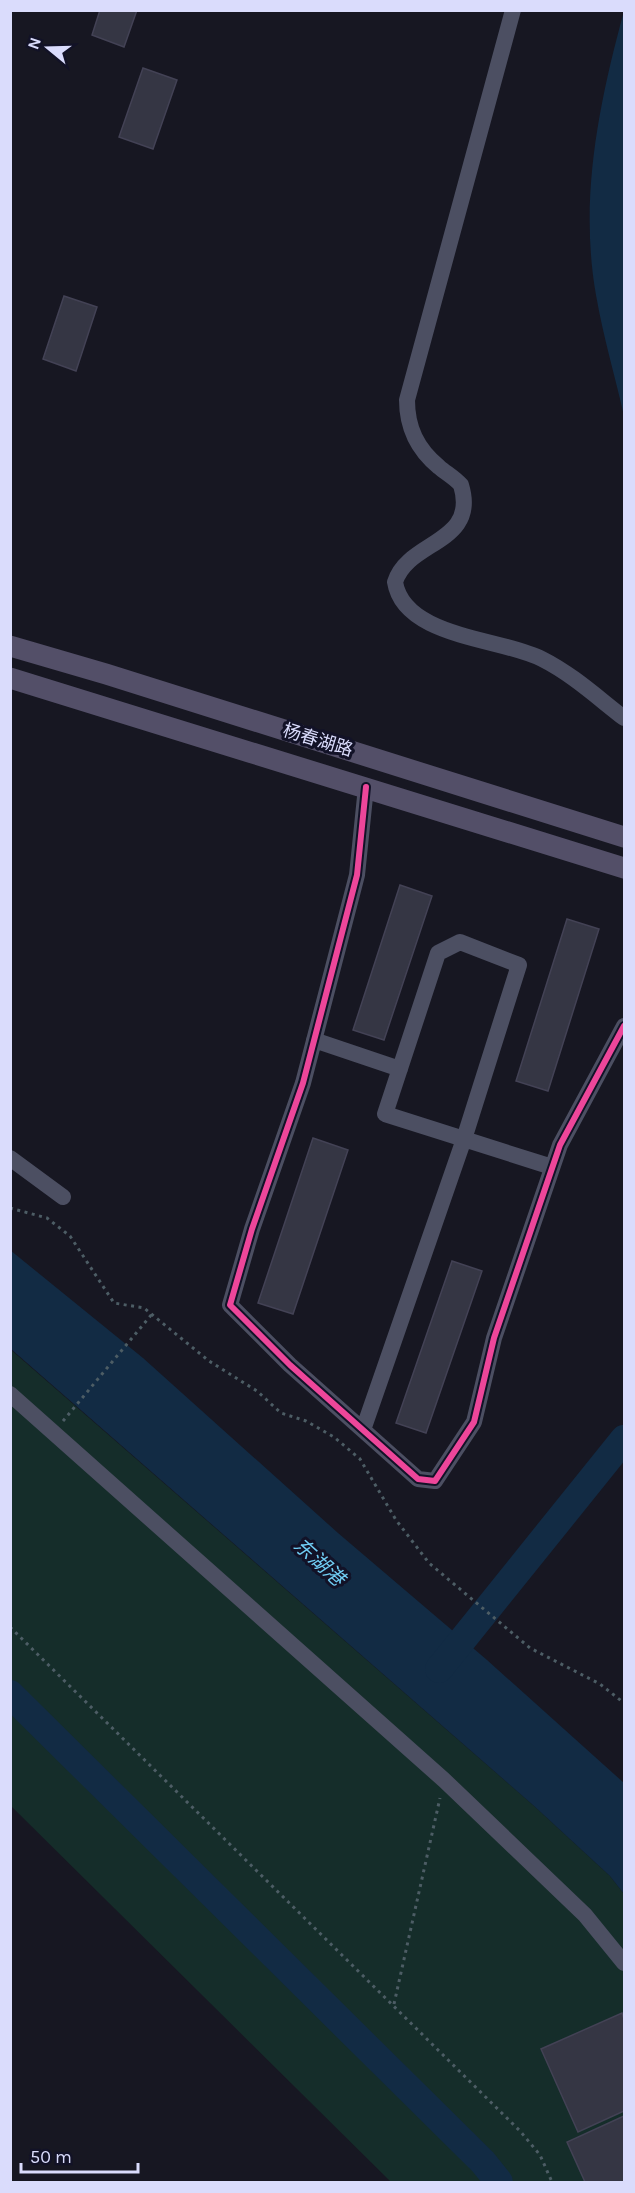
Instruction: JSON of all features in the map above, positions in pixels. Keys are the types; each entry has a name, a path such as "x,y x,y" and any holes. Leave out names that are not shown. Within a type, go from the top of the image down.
{"main road":[{"name":"杨春湖路","path":"10,646 624,837"},
{"name":"杨春湖路","path":"10,678 624,868"}],"street":[{"path":"513,10 421,339 407,400 407,416 416,442 429,458 461,485 464,504 460,519 453,530 432,547 404,562 394,582 402,601 437,628 535,655 556,667 624,718"},
{"path":"366,787 357,875 303,1083 252,1229 230,1305 290,1365 418,1479 435,1481 474,1422 494,1338 560,1144 624,1026"},
{"path":"363,1430 464,1139 519,965 460,942 438,953 385,1114 464,1139 552,1167"},
{"path":"314,1040 400,1069"},
{"path":"10,1158 63,1197"},
{"path":"10,1394 444,1780 585,1915 624,1963"}],"path":[{"path":"10,1208 39,1214 58,1225 79,1247 112,1301 123,1306 141,1307 209,1362 257,1391 281,1413 298,1418 334,1437 360,1459 396,1520 422,1555 444,1576 515,1636 543,1656 600,1684 624,1704"},
{"path":"72,1410 152,1314"},
{"path":"10,1627 394,2004 534,2146 552,2182"},
{"path":"394,2004 444,1780"}],"green space":[{"path":"10,1349 533,1805 610,1876 624,1894 624,2182 391,2182 11,1806"}],"water":[{"path":"624,11 624,416 596,295 591,259 590,223 594,152 607,81"},
{"name":"东湖港","path":"10,1250 143,1358 338,1533 487,1660 624,1783 624,1894 610,1876 533,1805 11,1349"}],"building":[{"path":"100,10 137,10 124,47 92,35"},
{"path":"143,68 177,80 153,149 119,137"},
{"path":"64,296 97,307 76,371 43,359"},
{"path":"400,885 432,896 384,1040 353,1030"},
{"path":"567,919 599,929 548,1091 516,1081"},
{"path":"313,1138 348,1150 293,1314 258,1303"},
{"path":"452,1261 482,1271 426,1433 396,1423"},
{"path":"622,2013 624,2019 624,2111 578,2132 541,2049"},
{"path":"624,2116 624,2182 585,2182 567,2142"}],"waterway":[{"path":"439,1669 624,1439"},
{"path":"10,1694 483,2162 499,2182"}],"cycle path":[{"path":"366,787 357,875 303,1083 252,1229 230,1305 290,1365 418,1479 435,1481 474,1422 494,1338 560,1145 624,1026"}]}
